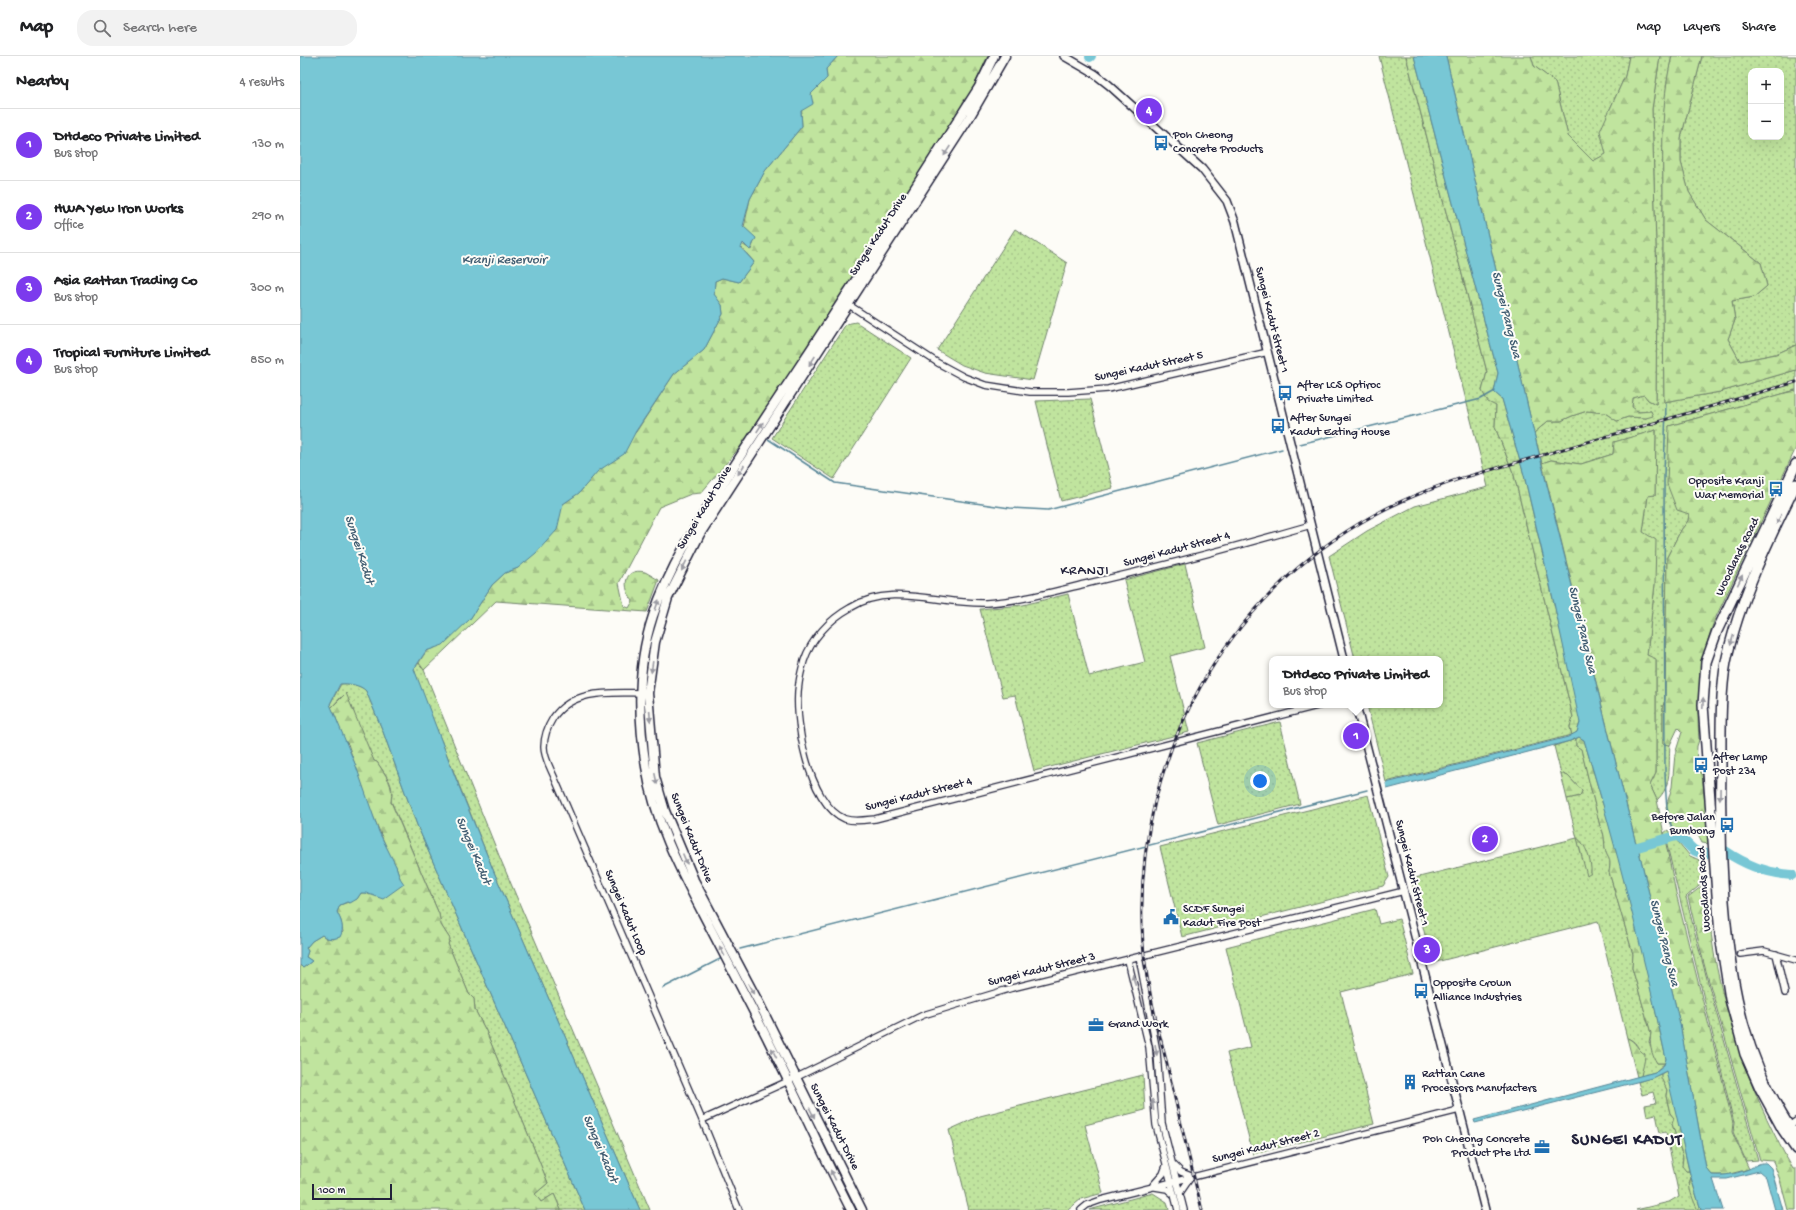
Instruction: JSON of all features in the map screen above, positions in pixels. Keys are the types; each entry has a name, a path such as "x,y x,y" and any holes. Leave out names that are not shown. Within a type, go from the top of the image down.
{"main road":[{"name":"Sungei Kadut Drive","path":"851,1210 791,1079 759,1004 694,880 665,811 655,777 644,693 655,642 668,598 700,534 979,87 994,56"},
{"name":"Sungei Kadut Drive","path":"845,302 968,118 1004,56"},
{"name":"Woodlands Road","path":"1796,464 1717,630 1706,662 1703,704 1720,935 1724,968 1733,1016 1745,1054 1760,1088 1783,1130 1796,1149"},
{"name":"Woodlands Road","path":"1796,484 1762,555 1740,615 1726,663 1721,741 1720,826 1727,944 1730,968 1740,1014 1752,1051 1766,1085 1792,1124 1796,1137"},
{"path":"1705,742 1721,741"},
{"name":"Sungei Kadut Drive","path":"791,1079 862,1210"}],"street":[{"name":"Sungei Kadut Street 1","path":"1064,56 1095,74 1109,85 1202,169 1227,201 1235,222 1343,656"},
{"name":"Sungei Kadut Street 5","path":"845,302 964,377 985,385 1030,392 1068,392 1108,389 1268,352"},
{"name":"Sungei Kadut Street 4","path":"1309,708 875,819 859,821 846,819 837,814 822,798 808,768 801,739 798,712 798,684 805,659 815,639 831,621 848,609 873,598 894,595 958,602 987,603 1026,598 1134,573 1311,525"},
{"name":"Sungei Kadut Loop","path":"644,693 597,694 584,696 574,700 557,712 552,719 545,738 544,747 555,779 702,1120 739,1210"},
{"name":"Sungei Kadut Street 1","path":"1357,708 1485,1210"},
{"name":"Sungei Kadut Street 3","path":"702,1120 923,1015 1012,988 1404,891"},
{"path":"1727,944 1740,954 1764,951 1796,960"},
{"path":"1730,968 1740,954"},
{"path":"1776,954 1785,993"},
{"path":"1139,957 1156,1052 1162,1123 1172,1163 1173,1181"},
{"path":"1128,960 1149,1047 1156,1125 1166,1165 1184,1210"},
{"name":"Sungei Kadut Street 2","path":"1081,1210 1088,1205 1101,1200 1191,1176 1459,1110"},
{"path":"1172,1163 1181,1172 1191,1176 1177,1194 1178,1210"},
{"path":"1152,1187 1164,1174 1166,1165"},
{"path":"1152,1187 1177,1194"}],"green space":[{"path":"838,56 988,56 972,90 773,408 701,493 691,494 659,507 619,583 624,606 629,608 633,601 629,596 626,585 629,576 632,573 638,571 645,572 659,580 647,612 496,601 424,670 419,663 425,653 435,648 470,619 492,585 505,573 518,568 563,504 580,492 598,470 636,432 674,374 704,350 723,314 722,305 714,295 715,281 722,278 739,282 754,262 741,247 742,244 751,250 755,239 744,227 750,199 765,171 802,126 801,111 811,94 827,78 826,69"},
{"path":"1379,56 1406,56 1487,372 1482,391 1496,406 1495,427 1514,475 1573,717 1570,727 1572,735 1386,782 1368,708 1443,708 1443,656 1354,656 1329,556 1367,531 1415,506 1488,487"},
{"path":"1406,56 1414,56 1498,373 1494,392 1502,399 1524,475 1581,719 1577,732 1572,735 1570,727 1573,717 1514,475 1495,427 1496,406 1488,402 1482,391 1487,372"},
{"path":"1446,56 1531,56 1534,66 1555,82 1568,136 1593,161 1606,154 1600,131 1625,76 1629,56 1660,56 1652,109 1657,280 1656,404 1648,400 1644,395 1633,398 1632,407 1639,412 1651,411 1653,416 1646,418 1628,417 1617,421 1605,413 1587,411 1561,421 1548,421 1534,433"},
{"path":"1531,56 1629,56 1625,76 1609,111 1607,154 1593,161 1568,136 1555,82 1534,66"},
{"path":"1660,56 1672,56 1668,74 1664,110 1663,146 1664,402 1720,392 1796,370 1796,390 1669,426 1689,514 1688,521 1681,530 1667,557 1663,744 1670,745 1669,775 1666,788 1657,800 1650,785 1656,773 1656,660 1647,655 1655,584 1643,532 1648,495 1655,495 1656,430 1615,442 1613,454 1581,464 1551,460 1542,463 1534,433 1548,421 1561,421 1587,411 1605,413 1617,421 1628,417 1646,418 1651,411 1639,412 1632,408 1633,398 1644,394 1648,400 1656,404 1657,280 1652,109"},
{"path":"1672,56 1702,56 1681,138 1681,162 1689,192 1706,220 1761,263 1767,286 1754,297 1732,301 1735,320 1728,339 1740,361 1776,354 1796,345 1796,370 1720,392 1664,402 1663,130 1668,74"},
{"path":"1702,56 1796,56 1796,345 1776,354 1740,361 1728,339 1735,320 1732,301 1754,297 1767,286 1761,263 1706,220 1689,192 1681,162 1681,138"},
{"path":"1015,229 1067,263 1033,380 985,373 962,365 937,350"},
{"path":"856,322 911,358 834,479 772,438 846,324"},
{"path":"1796,390 1796,448 1715,619 1706,648 1700,678 1698,709 1699,740 1697,746 1696,766 1702,774 1709,844 1702,843 1698,835 1683,833 1674,829 1669,823 1666,807 1672,787 1675,754 1682,732 1678,728 1670,745 1663,744 1667,557 1681,530 1688,521 1689,514 1677,510 1667,484 1669,426"},
{"path":"1090,399 1113,488 1061,501 1036,401"},
{"path":"1656,430 1655,495 1648,496 1643,532 1656,540 1655,584 1647,655 1656,659 1656,773 1650,785 1657,800 1676,893 1733,1123 1732,1132 1749,1169 1726,1175 1712,1175 1706,1168 1680,1024 1638,847 1635,840 1542,463 1551,460 1581,464 1613,454 1614,442"},
{"path":"1185,564 1205,647 1170,656 1189,732 1034,771 1015,695 1003,697 980,609 1023,605 1068,594 1089,676 1145,662 1124,580"},
{"path":"419,663 424,670 500,858 650,1210 640,1210 494,872 420,688 414,669"},
{"path":"341,684 354,685 361,687 366,691 382,729 417,825 585,1210 561,1210 554,1194 541,1202 535,1194 548,1183 486,1031 475,1010 474,999 469,994 448,944 450,939 441,925 439,914 391,801 392,790 389,780 377,762 374,761 356,720 352,706 341,697 331,708 330,704"},
{"path":"346,693 374,761 377,762 388,780 392,796 391,802 439,914 441,925 450,939 448,944 469,994 474,999 475,1010 486,1031 548,1183 535,1194 541,1202 554,1194 561,1210 300,1210 300,965 303,968 312,961 306,957 308,951 306,948 312,941 322,935 326,938 334,939 343,932 341,921 337,912 340,905 357,899 361,893 370,895 400,878 369,806 348,744 340,732 336,717 331,708"},
{"path":"1280,722 1300,804 1218,825 1197,743"},
{"path":"1579,737 1584,740 1619,858 1643,953 1666,1059 1665,1063 1657,1063 1650,1045 1651,1033 1632,968 1633,954 1609,872 1610,861 1605,848 1604,834 1600,826 1581,749 1576,746 1576,739"},
{"path":"1576,739 1576,746 1581,748 1600,826 1604,834 1605,848 1610,861 1609,872 1633,954 1632,968 1651,1033 1649,1042 1657,1063 1665,1063 1655,1072 1641,1076 1639,1049 1636,1044 1627,1038 1598,921 1432,963 1411,879 1577,838 1567,799 1580,796 1582,791 1568,776 1561,774 1554,746"},
{"path":"1561,774 1568,776 1582,791 1580,796 1567,799"},
{"path":"1368,795 1389,877 1383,886 1182,937 1160,847"},
{"path":"1668,830 1690,856 1704,862 1705,881 1686,897 1758,1160 1746,1161 1733,1132 1734,1123 1664,833"},
{"path":"1577,838 1586,849 1589,859 1591,873 1587,876"},
{"path":"1706,883 1711,936 1727,1009 1744,1065 1755,1092 1793,1169 1796,1169 1796,1210 1788,1210 1773,1161 1760,1160 1704,964 1688,897"},
{"path":"1375,909 1379,924 1399,919 1413,974 1341,992 1374,1124 1253,1154 1227,1053 1251,1047 1226,947"},
{"path":"1627,1038 1630,1039 1645,1054 1641,1076 1637,1077"},
{"path":"1666,1071 1668,1074 1689,1171 1686,1171 1682,1166 1683,1157 1672,1124 1674,1118 1670,1113 1666,1096 1667,1090 1661,1078 1661,1074"},
{"path":"1661,1074 1667,1090 1666,1096 1670,1113 1674,1118 1672,1124 1683,1157 1682,1162 1686,1171 1689,1171 1691,1178 1689,1183 1698,1210 1636,1210 1669,1202 1679,1196 1666,1132 1660,1133 1656,1114 1647,1116 1645,1105 1656,1103 1653,1092 1642,1095 1638,1082"},
{"path":"1143,1075 1145,1110 1085,1125 1103,1193 1081,1199 1068,1210 969,1210 949,1130 980,1116"},
{"path":"1691,1178 1701,1210 1698,1210 1691,1194 1689,1185"},
{"path":"1153,1193 1167,1202 1169,1210 1089,1210"}],"water":[{"name":"Kranji Reservoir","path":"300,56 838,56 826,69 827,78 811,94 813,104 801,111 802,126 765,171 750,199 743,226 756,238 750,250 743,243 741,248 754,262 739,282 722,278 715,281 714,294 722,305 723,314 704,350 674,374 636,431 624,454 598,471 579,493 563,504 557,530 536,553 518,568 505,573 492,585 470,619 443,645 426,651 414,669 456,779 494,872 640,1210 585,1210 417,825 382,729 366,691 361,687 354,685 340,684 330,704 356,766 379,832 404,884 383,899 366,893 361,893 357,899 350,903 347,902 340,905 337,912 342,927 340,937 331,939 322,935 312,941 306,948 308,951 306,957 312,961 303,968 300,965"},
{"name":"Sungei Pang Sua","path":"1414,56 1446,56 1534,433 1635,840 1638,847 1680,1024 1706,1168 1712,1175 1725,1175 1749,1169 1758,1164 1766,1163 1771,1168 1783,1210 1775,1210 1766,1177 1759,1171 1727,1179 1713,1179 1723,1210 1701,1210 1690,1174 1666,1071 1652,1078 1475,1123 1474,1120 1655,1072 1664,1065 1666,1059 1628,898 1584,740 1579,737 1570,741 1387,789 1386,783 1568,737 1577,732 1580,723 1524,475 1502,399 1494,392 1498,373"}],"waterway":[{"path":"1300,444 1481,399 1495,391"},
{"path":"1666,403 1664,476 1665,771 1668,813 1672,829 1676,836"},
{"path":"768,439 835,483 1010,508 1048,510 1282,449"},
{"path":"740,949 1367,790"},
{"path":"1627,850 1676,836 1684,840 1696,852 1707,853"},
{"path":"1725,851 1741,861 1757,868 1774,873 1792,875"},
{"path":"663,988 722,958"}],"railway":[{"path":"1202,1210 1147,978 1142,925 1144,862 1155,801 1174,742 1200,687 1234,636 1274,590 1321,549 1374,515 1405,500 1459,479 1796,382"}],"place":[{"name":"Tropical Furniture Limited","path":"1149,111"},
{"name":"Poh Cheong Concrete Products","path":"1161,143"},
{"name":"After LCS Optiroc Private Limited","path":"1285,393"},
{"name":"After Sungei Kadut Eating House","path":"1278,426"},
{"name":"Opposite Kranji War Memorial","path":"1776,489"},
{"name":"DHdeco Private Limited","path":"1356,736"},
{"name":"After Lamp Post 234","path":"1701,765"},
{"name":"Before Jalan Bumbong","path":"1727,825"},
{"name":"HWA Yew Iron Works","path":"1485,839"},
{"name":"SCDF Sungei Kadut Fire Post","path":"1171,917"},
{"name":"Asia Rattan Trading Co","path":"1427,950"},
{"name":"Opposite Crown Alliance Industries","path":"1421,991"},
{"name":"Grand Work","path":"1096,1025"},
{"name":"Rattan Cane Processors Manufacters","path":"1410,1082"},
{"name":"Poh Cheong Concrete Product Pte Ltd","path":"1542,1147"}],"district":[{"name":"KRANJI","path":"1085,571"},
{"name":"SUNGEI KADUT","path":"1627,1141"}],"water label":[{"name":"Sungei Kadut","path":"359,550"},
{"name":"Sungei Kadut","path":"473,851"},
{"name":"Sungei Kadut","path":"600,1149"}]}
